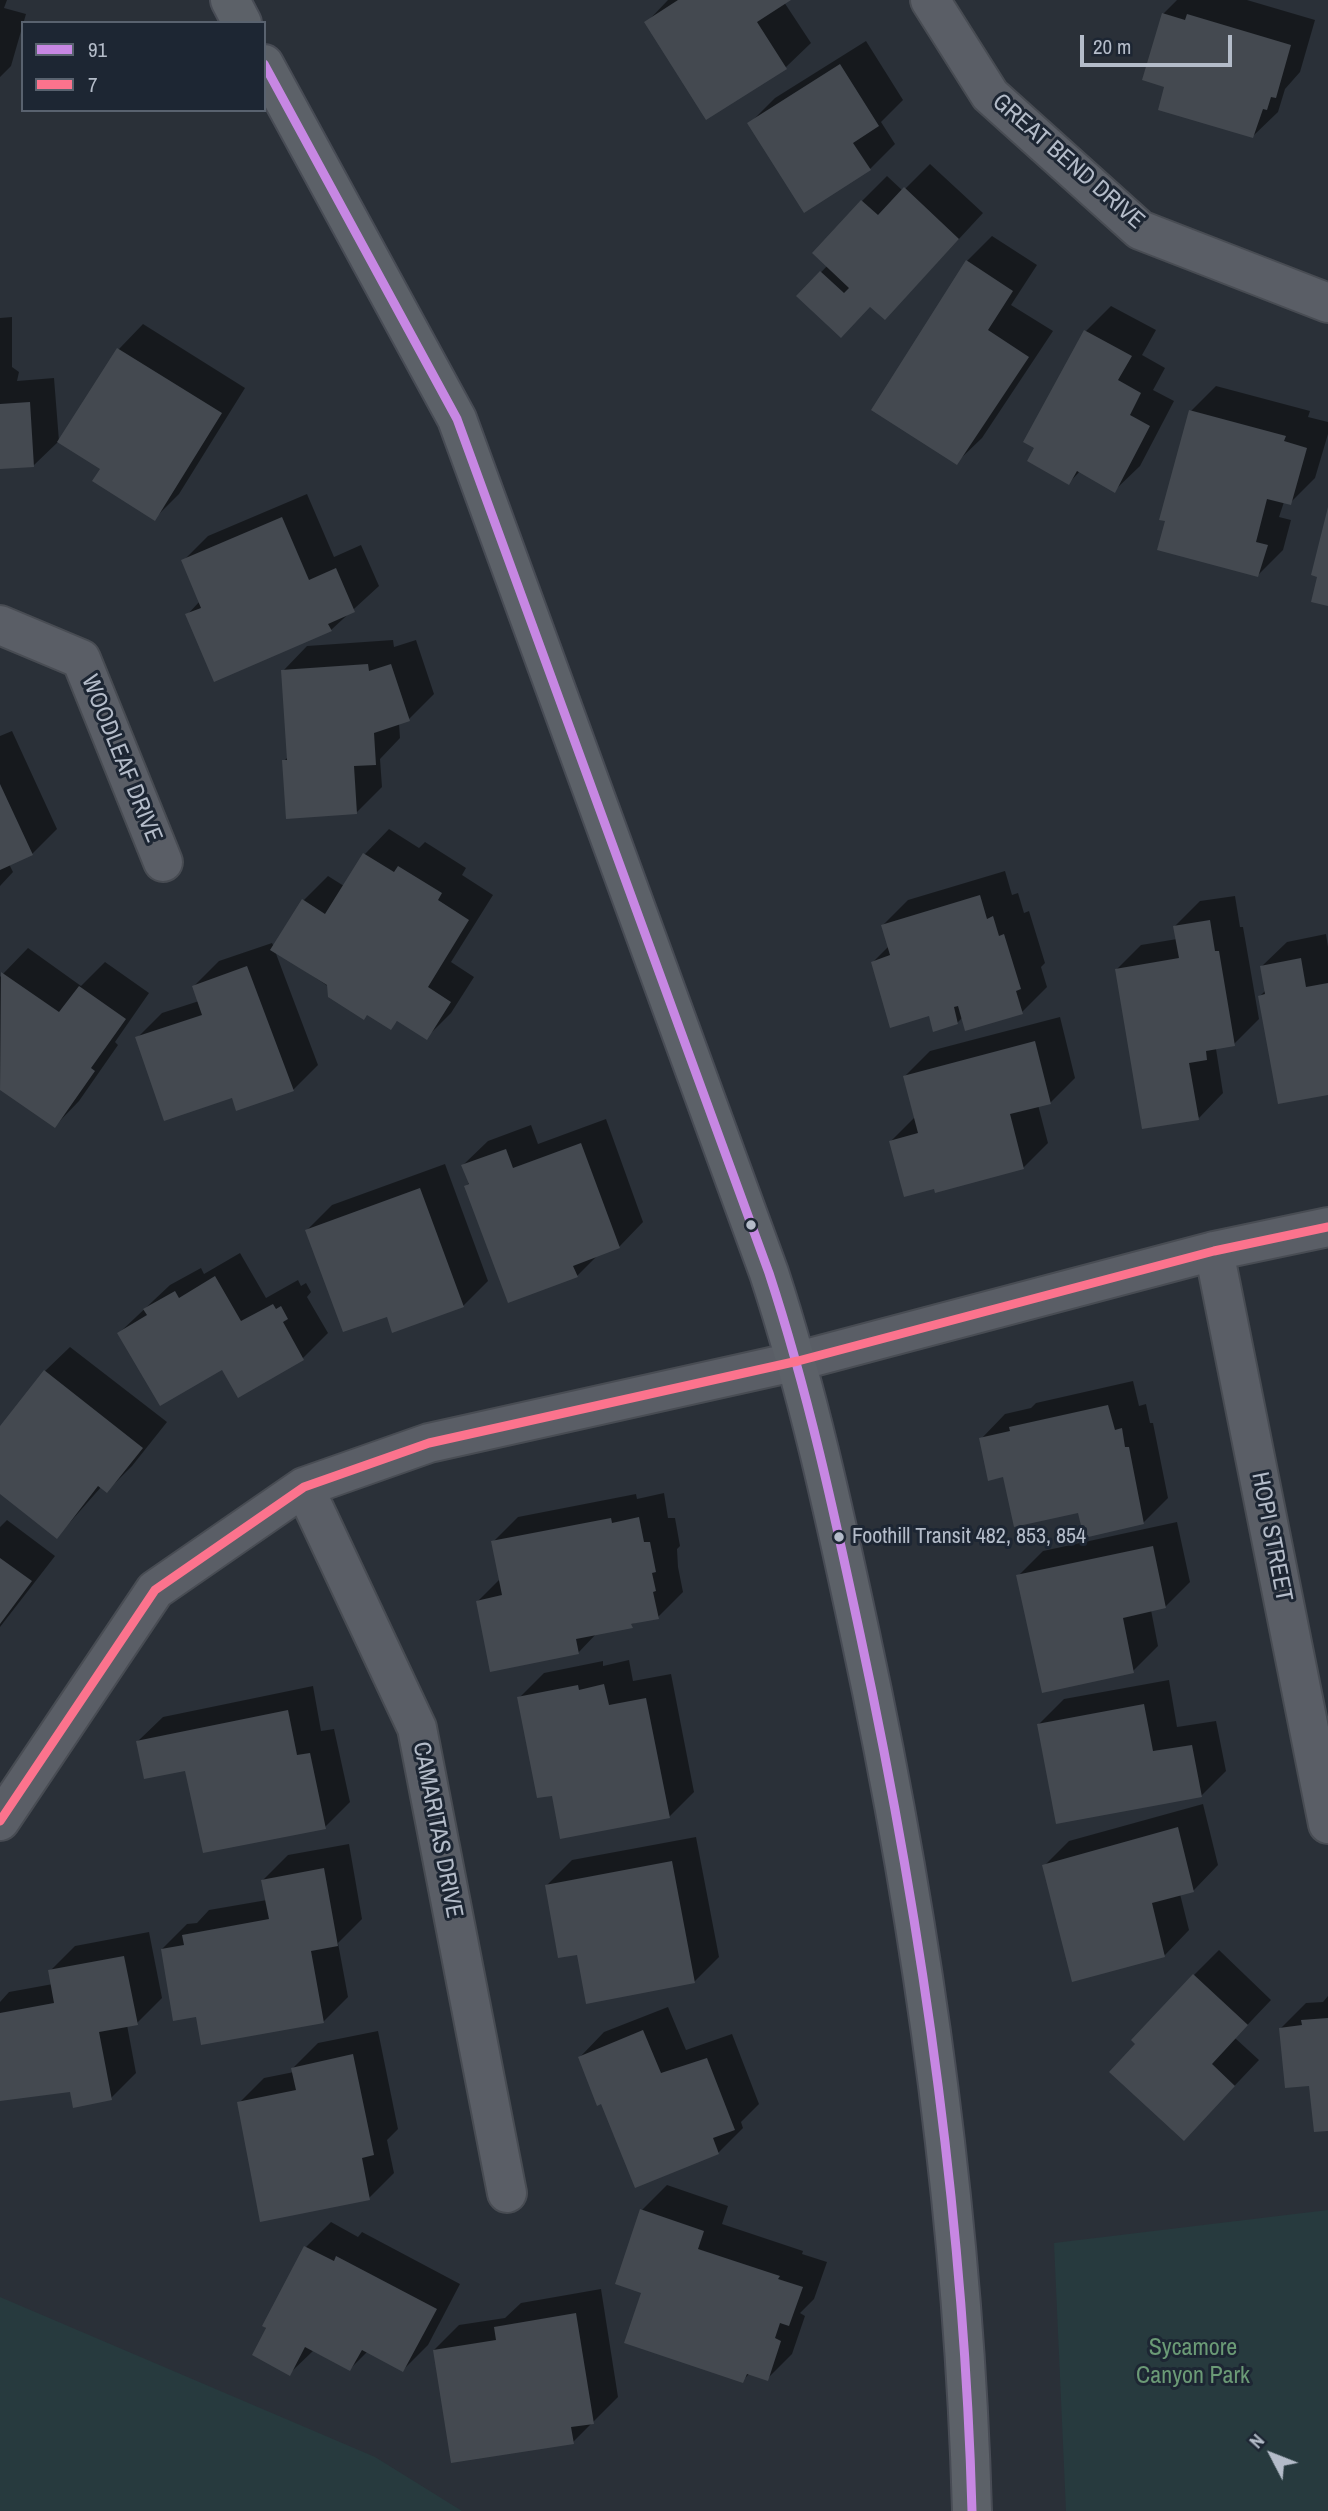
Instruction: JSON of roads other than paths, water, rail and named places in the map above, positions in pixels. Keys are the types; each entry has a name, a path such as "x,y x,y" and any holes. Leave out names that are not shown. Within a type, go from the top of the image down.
{"main road":[{"path":"230,0 241,21"},
{"path":"266,68 457,419 764,1260 798,1361 887,1759 925,2000 969,2403 972,2511"}],"street":[{"name":"GREAT BEND DRIVE","path":"930,0 989,95 1140,230 1328,303"},
{"name":"WOODLEAF DRIVE","path":"0,625 81,659 163,862"},
{"path":"0,1821 155,1590 304,1488 429,1443 798,1361 1213,1251 1328,1227"},
{"name":"HOPI STREET","path":"1213,1251 1328,1824"},
{"name":"CAMARITAS DRIVE","path":"304,1488 417,1728 507,2193"}],"place":[{"name":"Foothill Transit 482, 853, 854","path":"839,1537"}],"park label":[{"name":"Sycamore Canyon Park","path":"1193,2363"}]}
